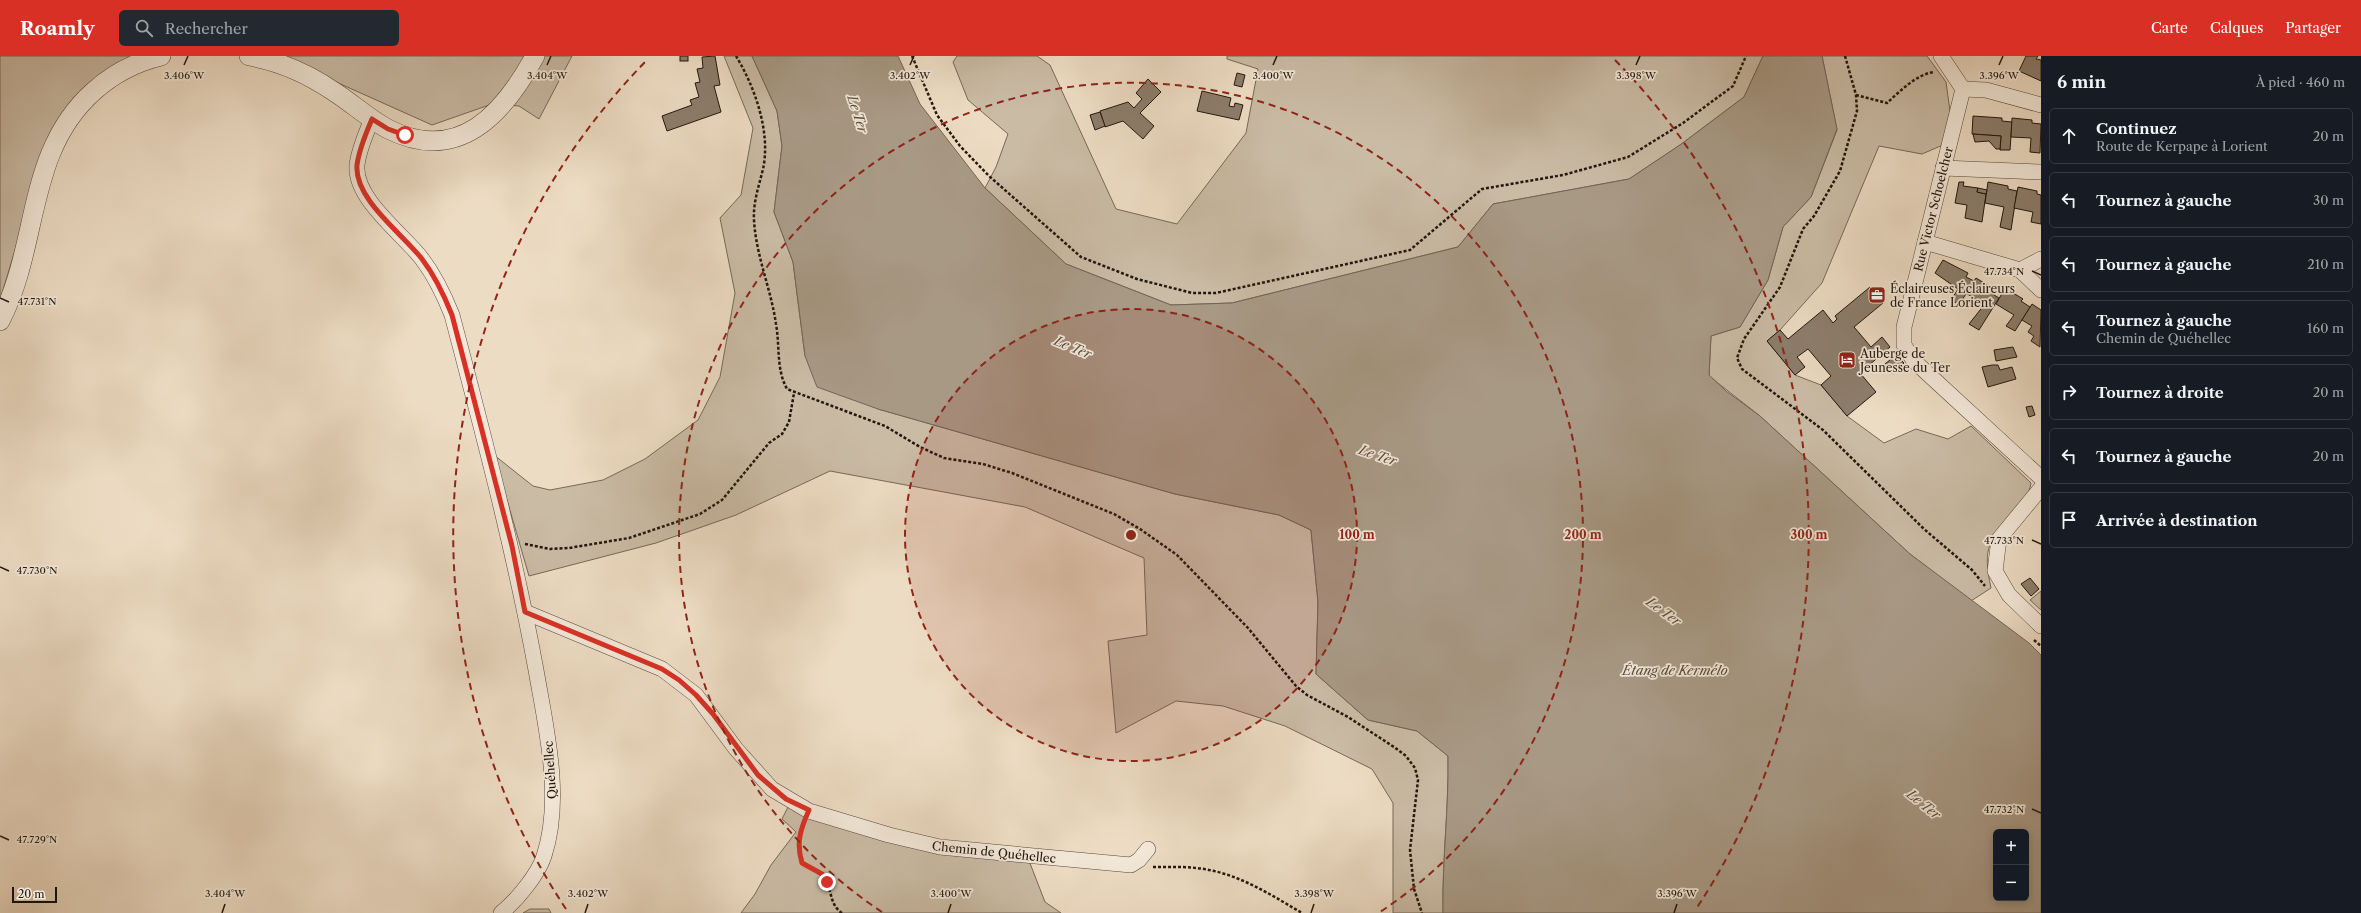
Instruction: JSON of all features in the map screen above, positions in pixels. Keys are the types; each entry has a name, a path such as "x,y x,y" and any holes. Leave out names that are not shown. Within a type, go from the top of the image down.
{"street":[{"path":"0,321 12,294 39,190 53,147 62,127 72,113 102,84 123,70 146,60 161,56"},
{"path":"249,56 284,65 332,90 388,129 426,140 457,137 488,121 507,100 535,56"},
{"path":"1941,56 1962,89 1986,90 2041,105"},
{"name":"Rue Victor Schoelcher","path":"1962,89 1904,327 1904,346 1914,361 2041,478"},
{"name":"Quéhellec","path":"372,119 357,166 359,180 373,204 437,280 452,315 512,546 549,744 552,808 544,857 517,900 501,913"},
{"path":"1943,168 2041,172"},
{"path":"1924,242 2020,270 2041,290"},
{"path":"2020,270 2041,259"},
{"path":"2035,630 2009,595 1994,571 1999,539 2041,488"},
{"name":"Chemin de Quéhellec","path":"525,612 662,669 679,680 696,695 713,714 758,775 786,799 809,810 889,835 940,847 1131,865"},
{"path":"1131,865 1139,860 1148,849"}],"path":[{"path":"736,56 748,75 759,109 765,150 763,169 754,205 754,220 760,260 773,301 780,346 779,363 782,379 787,389 794,393 885,426 920,447 944,458 983,464 1012,473 1114,514 1140,529 1177,555 1248,628 1296,686 1307,695 1348,717 1394,747 1406,756 1415,768 1418,780 1410,850 1414,889 1422,913"},
{"path":"912,56 937,115 960,146 989,176 1081,257 1137,279 1192,293 1216,293 1410,250 1482,189 1563,175 1628,157 1683,123 1733,86 1746,56"},
{"path":"1845,56 1856,95 1857,110 1840,171 1814,216 1803,229 1780,287 1744,339 1738,358 1742,369 1823,430 1924,530 1972,570 1990,592"},
{"path":"1856,95 1888,103 1899,92 1927,73 1951,70"},
{"path":"512,546 525,544 550,549 569,548 621,540 675,524 700,514 722,500 769,443 782,434 789,422 794,393"},
{"path":"2035,630 2041,645"},
{"path":"809,810 800,832 798,842 802,863 822,874 831,891 834,907 842,913"},
{"path":"1131,865 1208,869 1226,874 1280,900 1302,913"}],"shaded area":[{"path":"0,56 146,56 127,58 40,167 0,300"},
{"path":"278,56 572,56 539,119 519,106 492,104 432,125"},
{"path":"724,56 752,56 777,111 782,146 774,212 793,262 805,356 878,409 1175,494 1279,515 1311,530 1318,602 1316,674 1368,720 1417,731 1448,756 1448,795 1443,913 1393,913 1393,803 1372,769 1285,726 1223,706 1176,701 1116,733 1108,641 1147,635 1144,558 1025,507 830,471 736,515 656,543 529,576 494,455 533,486 550,490 603,480 645,459 698,420 720,377 735,293 720,218 741,195 753,128"},
{"path":"957,56 1037,56 1050,65 1116,209 1177,224 1246,133 1258,69 1227,59 1227,56 1763,56 1744,97 1680,145 1629,179 1493,204 1458,247 1232,303 1171,305 1066,264 985,188 996,167 1008,134 968,100 953,62"},
{"path":"1822,56 1927,56 1946,82 1950,111 1943,145 1922,154 1879,146 1822,283 1780,330 1767,341 1795,375 1821,385 1847,416 1884,443 1916,429 1948,439 1971,426 2031,483 2026,497 1999,528 1990,544 1987,563 1991,588 1971,601 1910,554 1760,416 1709,376 1711,336 1740,327 1768,280 1783,227 1811,197 1837,130"},
{"path":"2041,591 2041,610 2030,600"},
{"path":"790,803 889,835 1026,853 1045,902 1061,913 741,913 755,894 771,865 796,832 782,819"},
{"path":"530,909 549,909 551,913 523,913"}],"water":[{"name":"Étang de Kermélo","path":"752,56 898,56 920,104 985,188 1066,264 1171,305 1232,303 1458,247 1493,204 1629,179 1680,145 1744,97 1763,56 1822,56 1837,129 1811,197 1783,227 1768,280 1740,327 1711,336 1709,375 1726,391 1760,416 1910,554 2029,643 2041,655 2041,913 1443,913 1448,795 1448,756 1417,731 1368,720 1316,674 1318,602 1311,530 1279,515 1175,494 878,409 817,387 805,356 793,262 774,212 782,146 777,111"}],"building":[{"path":"680,56 688,56 688,61 680,61"},
{"path":"715,56 720,85 714,86 721,112 667,131 662,116 692,105 690,100 699,97 695,83 700,82 697,69 703,68 702,57"},
{"path":"2026,56 2038,56 2036,59 2041,60 2041,81 2019,71"},
{"path":"1237,73 1245,75 1242,87 1234,85"},
{"path":"1148,79 1161,92 1140,113 1154,126 1143,139 1123,121 1105,127 1100,111 1128,102 1134,108 1142,99 1136,93"},
{"path":"1202,91 1231,98 1229,106 1234,107 1235,103 1243,105 1239,120 1197,111"},
{"path":"1100,112 1105,126 1095,130 1090,115"},
{"path":"1973,116 2002,118 2002,121 2012,122 2010,150 2000,150 2001,136 1972,134"},
{"path":"2012,118 2032,120 2032,123 2041,124 2040,153 2030,152 2031,138 2011,137"},
{"path":"1973,134 2001,136 2000,149 1996,149 1989,141 1975,142"},
{"path":"1959,182 1964,182 1963,186 1978,188 1977,192 1986,194 1982,222 1965,218 1967,205 1955,203"},
{"path":"1988,182 2008,186 2008,189 2017,191 2011,230 2000,227 2004,207 1985,203"},
{"path":"2018,187 2037,191 2037,194 2041,195 2041,224 2031,222 2033,212 2014,208"},
{"path":"1978,188 1987,190 1986,194 1977,192"},
{"path":"1943,260 1968,273 1966,277 1974,281 1959,305 1951,300 1958,289 1935,273"},
{"path":"1976,278 1994,289 1991,293 1999,298 1979,330 1969,324 1984,305 1966,293"},
{"path":"1870,287 1883,303 1854,327 1871,347 1882,337 1890,347 1860,373 1876,392 1847,416 1821,385 1831,376 1808,349 1797,357 1805,367 1795,375 1767,341 1780,330 1788,339 1823,310 1833,323 1837,319 1835,316"},
{"path":"2005,288 2023,299 2021,301 2030,307 2015,331 2006,326 2014,315 1996,304"},
{"path":"2032,304 2041,310 2040,347 2031,341 2034,336 2028,332 2032,326 2022,320"},
{"path":"2013,347 2017,357 1996,361 1994,350"},
{"path":"1896,355 1904,363 1892,373 1885,364"},
{"path":"1998,365 2000,370 2012,367 2016,379 1988,387 1982,367"},
{"path":"2032,406 2035,415 2029,417 2026,407"},
{"path":"2030,578 2039,589 2031,596 2021,584"}],"place":[{"name":"Éclaireuses Éclaireurs de France Lorient","path":"1877,295"},
{"name":"Auberge de Jeunesse du Ter","path":"1847,360"}],"route":[{"path":"405,135 388,129 372,119 362,144 357,166 359,180 373,204 422,258 437,280 452,315 512,546 525,612 662,669 679,680 696,695 713,714 736,749 758,775 772,789 786,799 809,810 800,832 798,842 799,853 802,863 822,874 827,882"}],"water label":[{"name":"Le Ter","path":"858,114"},
{"name":"Le Ter","path":"1073,347"},
{"name":"Le Ter","path":"1378,455"},
{"name":"Le Ter","path":"1664,611"},
{"name":"Le Ter","path":"1924,804"}]}
